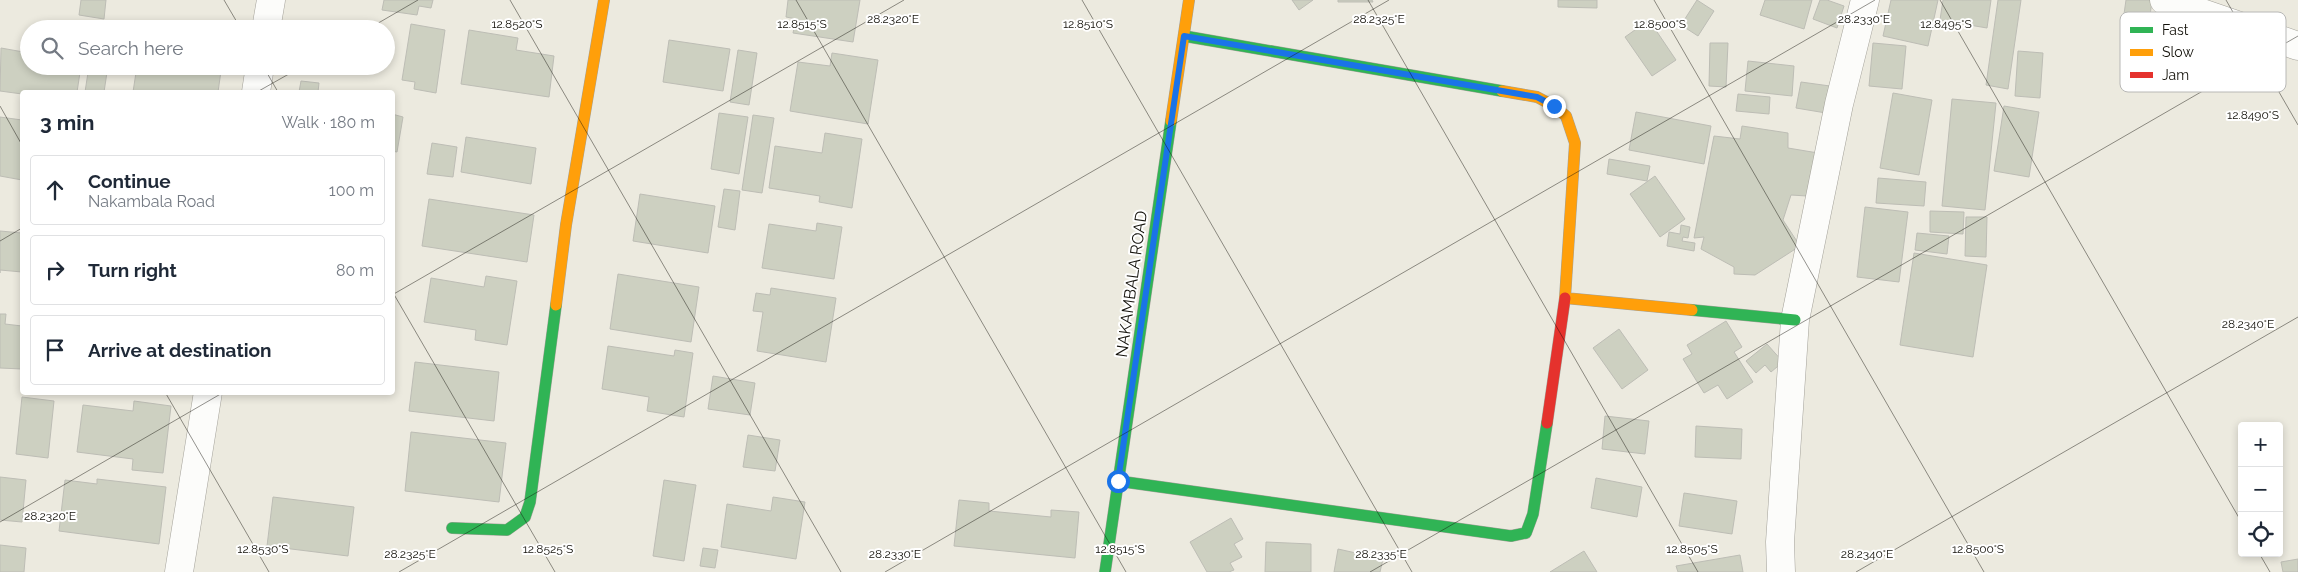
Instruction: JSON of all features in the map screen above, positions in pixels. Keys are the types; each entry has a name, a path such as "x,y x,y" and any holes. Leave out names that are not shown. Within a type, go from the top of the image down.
{"street":[{"path":"268,20 271,0"},
{"path":"452,528 507,530 524,517 530,502 566,225 604,0"},
{"name":"NAKAMBALA ROAD","path":"1105,572 1189,0"},
{"path":"1781,572 1780,542 1795,320 1839,104 1865,0"},
{"path":"2164,0 2199,12"},
{"path":"1118,481 1511,536 1526,532 1533,514 1565,298 1575,143 1566,116 1554,106 1537,97 1184,36"},
{"path":"2286,42 2298,46"},
{"path":"256,90 259,75"},
{"path":"1565,298 1795,320"},
{"path":"179,572 208,395"}],"building":[{"path":"81,0 106,0 104,19 79,15"},
{"path":"384,0 433,0 431,8 419,6 417,15 382,10"},
{"path":"788,0 860,0 853,42 793,33 796,19 786,17"},
{"path":"1292,0 1313,0 1299,10"},
{"path":"1338,0 1372,0 1373,2 1338,2"},
{"path":"1558,0 1597,0 1597,8 1558,7"},
{"path":"1697,0 1714,11 1698,36 1681,25"},
{"path":"1765,0 1812,0 1804,29 1760,15"},
{"path":"1820,0 1827,0 1844,6 1837,28 1813,19"},
{"path":"1891,0 1938,0 1928,46 1883,36"},
{"path":"1943,0 1991,0 1987,28 1940,20"},
{"path":"1998,0 2021,0 2008,89 1986,85"},
{"path":"2126,0 2152,0 2150,12 2124,12"},
{"path":"1649,20 1676,60 1652,76 1625,37"},
{"path":"411,24 445,30 436,93 414,89 415,82 402,80"},
{"path":"469,30 518,38 516,50 554,56 549,97 461,84"},
{"path":"669,40 730,49 723,91 663,82"},
{"path":"1710,43 1728,43 1726,87 1709,86"},
{"path":"1873,43 1906,46 1902,89 1869,86"},
{"path":"1,48 20,51 20,75 80,75 77,90 20,90 20,94 0,91"},
{"path":"738,50 757,53 749,105 730,102"},
{"path":"2018,51 2043,53 2040,98 2015,96"},
{"path":"832,53 878,60 868,124 790,111 798,62 830,66"},
{"path":"1748,61 1794,66 1792,96 1745,91"},
{"path":"88,75 107,75 104,90 85,90"},
{"path":"136,75 220,75 218,90 133,90"},
{"path":"301,81 319,83 318,90 299,90"},
{"path":"1801,82 1830,86 1826,113 1796,108"},
{"path":"1893,93 1932,100 1919,175 1880,168"},
{"path":"1738,94 1770,97 1769,114 1736,111"},
{"path":"1952,99 1996,103 1985,210 1942,206"},
{"path":"2004,106 2039,112 2029,177 1994,171"},
{"path":"1636,112 1711,126 1704,164 1629,150"},
{"path":"719,113 748,117 739,174 711,169"},
{"path":"395,115 403,117 397,152 395,152"},
{"path":"753,115 774,118 762,193 742,190"},
{"path":"0,117 20,120 20,180 0,176"},
{"path":"1742,126 1788,133 1788,148 1818,153 1807,196 1791,195 1783,220 1800,246 1755,275 1734,274 1734,267 1701,249 1704,237 1694,238 1714,136 1740,139"},
{"path":"825,133 862,139 852,208 819,202 820,196 769,188 775,146 822,153"},
{"path":"466,137 536,148 531,184 461,172"},
{"path":"432,143 457,147 453,177 427,174"},
{"path":"1609,159 1650,166 1647,181 1607,174"},
{"path":"1655,176 1685,219 1660,237 1630,194"},
{"path":"1878,178 1926,182 1924,206 1876,203"},
{"path":"724,189 740,191 735,230 718,227"},
{"path":"640,194 715,206 708,253 633,241"},
{"path":"429,199 534,215 527,262 422,246"},
{"path":"1865,207 1908,212 1899,282 1857,277"},
{"path":"1930,211 1964,212 1963,234 1930,232"},
{"path":"1966,217 1987,217 1986,257 1965,256"},
{"path":"817,223 842,227 834,279 762,268 769,224 816,231"},
{"path":"1681,225 1690,227 1688,238 1683,237 1682,241 1695,243 1694,251 1667,246 1669,232 1680,234"},
{"path":"0,231 20,233 20,272 0,270"},
{"path":"1917,233 1949,236 1947,254 1915,250"},
{"path":"1914,253 1987,265 1973,357 1900,345"},
{"path":"618,274 699,287 691,342 610,329"},
{"path":"486,276 517,281 507,345 475,340 476,330 424,322 431,278 484,287"},
{"path":"771,288 836,298 826,362 757,351 763,312 753,311 756,293 770,295"},
{"path":"0,314 6,314 5,324 20,326 20,369 0,368"},
{"path":"1726,321 1742,347 1734,352 1753,382 1727,399 1718,385 1704,393 1683,359 1692,354 1687,345"},
{"path":"1619,329 1648,370 1622,389 1593,348"},
{"path":"1767,344 1783,362 1771,372 1765,365 1756,373 1746,361"},
{"path":"608,346 674,356 675,350 693,353 684,417 647,411 649,397 602,389"},
{"path":"415,362 499,372 494,421 409,411"},
{"path":"713,376 755,383 750,415 708,409"},
{"path":"22,397 54,401 48,458 16,454"},
{"path":"134,401 171,406 163,473 132,470 133,459 77,452 83,405 133,411"},
{"path":"1605,416 1649,421 1645,454 1602,449"},
{"path":"1696,426 1742,429 1741,459 1695,457"},
{"path":"411,432 506,443 499,502 405,491"},
{"path":"748,435 780,440 775,471 743,467"},
{"path":"0,477 26,480 22,522 0,520"},
{"path":"1596,478 1642,487 1637,517 1591,508"},
{"path":"97,479 166,487 159,544 59,531 65,480 97,484"},
{"path":"664,480 696,485 684,561 653,556"},
{"path":"1684,493 1737,501 1732,534 1679,526"},
{"path":"273,497 354,507 348,556 267,546"},
{"path":"773,497 805,502 796,559 721,547 727,504 771,511"},
{"path":"959,500 989,503 989,511 1051,517 1051,510 1079,512 1075,558 954,546"},
{"path":"1231,518 1243,539 1234,544 1242,557 1230,563 1234,570 1229,572 1207,572 1190,542"},
{"path":"1266,542 1311,544 1311,572 1265,572"},
{"path":"0,545 26,548 24,572 0,572"},
{"path":"703,548 718,550 715,568 700,566"},
{"path":"1338,549 1383,559 1380,572 1334,572"},
{"path":"1584,551 1597,572 1550,572"},
{"path":"1740,555 1743,572 1678,572 1676,566"},
{"path":"2298,559 2298,572 2283,572 2281,562"}],"traffic: fast":[{"path":"1184,36 1502,91"},
{"path":"1105,572 1171,121"},
{"path":"452,528 507,530 525,517 530,502 556,305"},
{"path":"1692,310 1795,320"},
{"path":"1118,481 1511,536 1526,533 1533,514 1547,423"}],"traffic: slow":[{"path":"556,305 566,225 604,0"},
{"path":"1171,121 1189,0"},
{"path":"1502,91 1537,97 1554,106 1566,116 1575,143 1565,298 1692,310"}],"traffic: jam":[{"path":"1547,423 1565,298"}],"route":[{"path":"1118,481 1184,36 1537,97 1554,106"}]}
